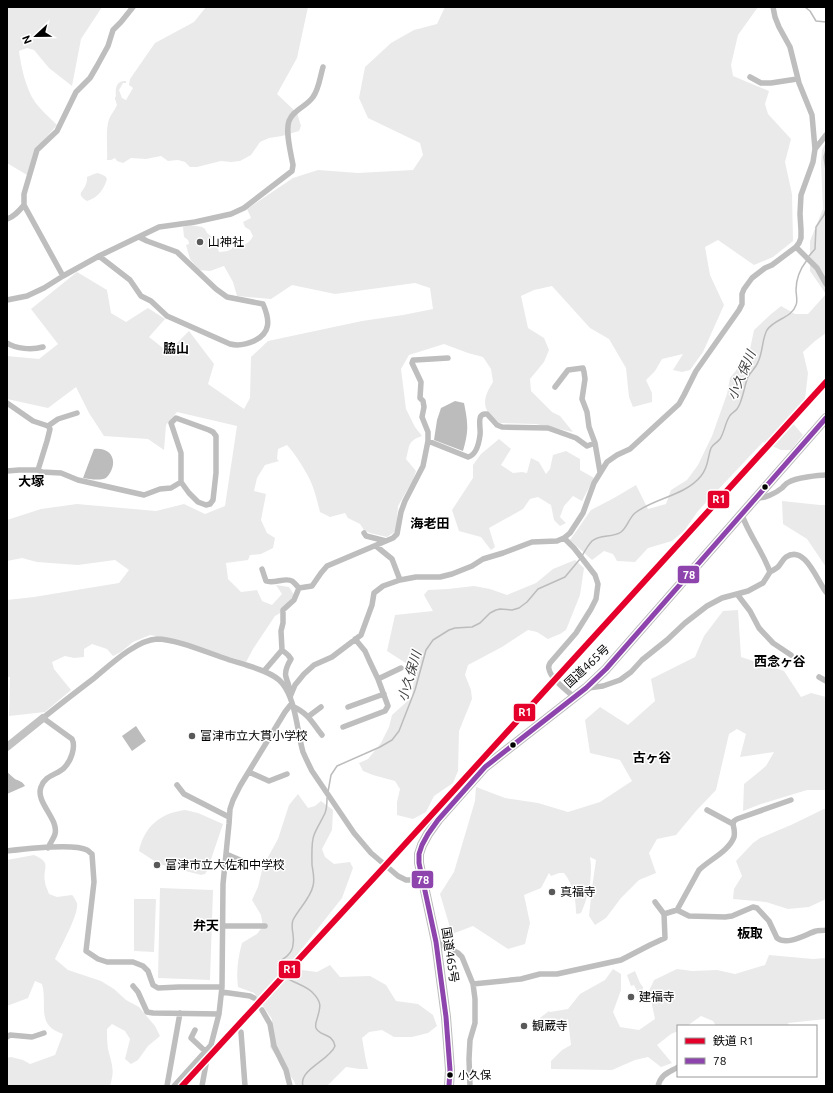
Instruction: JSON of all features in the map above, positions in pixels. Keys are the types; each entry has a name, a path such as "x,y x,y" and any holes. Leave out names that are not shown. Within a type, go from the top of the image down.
{"highway":[{"name":"国道465号","path":"449,1086 450,1070 446,1017 436,942 419,863 419,854 422,845 438,820 484,767 586,688 606,669 826,418"}],"street":[{"path":"63,276 24,205 24,194 37,150 57,131 76,92 90,78 97,66 108,46 113,30 132,7"},
{"path":"174,1086 211,1045 219,1014 222,990 224,926 223,884 230,809 233,800 285,712 291,700 295,685 304,674 314,666 332,657 361,635 372,605 374,593 383,586 400,580 416,577 440,577 452,574 472,566 483,559 532,542 558,541 570,533 583,512 594,483 607,462 630,449 679,404 696,371 739,310 742,304 742,294 744,289 752,278 796,247 801,238 801,195 813,162 815,149 812,115 797,79 790,47 777,22 773,7"},
{"path":"7,300 27,296 44,288 99,256 159,227 195,222 231,214 244,208 292,171 293,165 287,129 289,122 293,114 312,98 316,92 323,67"},
{"path":"750,77 761,83 797,79"},
{"path":"815,149 826,135"},
{"path":"7,219 11,218 24,205"},
{"path":"99,256 130,280 140,296 151,301 166,316 236,346 246,344 261,337 265,333 268,322 267,313 263,304 227,297 216,289 177,252 139,237"},
{"path":"796,247 819,271 826,284"},
{"path":"7,343 11,346 36,349 43,347"},
{"path":"299,588 312,586 327,566 376,546 398,534 404,501 423,466 428,441 428,432 422,417 424,406 423,401 420,398 421,382 412,363 413,360 448,358"},
{"path":"556,387 568,370 583,368 585,379 582,399 595,443 600,472"},
{"path":"7,403 33,421 48,426"},
{"path":"48,426 58,419 77,413"},
{"path":"428,441 468,458 472,457 476,450 480,435 480,418 484,414 487,414 496,425 502,427 548,428 576,438 587,446 595,443"},
{"path":"176,418 209,430 216,436 216,473 213,500 210,504 206,505 198,502 181,482 180,453 171,423 176,418"},
{"path":"38,470 50,429 48,426"},
{"path":"7,471 38,470 42,472 61,474 78,480 144,495 160,489 171,488 181,482"},
{"path":"756,498 761,499 773,494 790,481 826,475"},
{"path":"742,515 746,528 767,563 770,572"},
{"path":"364,533 366,536 386,541"},
{"path":"564,538 595,574 598,584 596,599 576,633 548,667 553,677 574,697"},
{"path":"376,546 392,559 400,580"},
{"path":"586,688 603,686 620,680 631,672 642,660 685,623 707,606 722,598 748,591 763,583 770,572 777,568 785,558 791,554 797,554 805,559 826,592"},
{"path":"262,569 266,581 270,582 287,579 291,580 299,588"},
{"path":"264,671 282,650 281,631 283,623 283,610 294,600 299,588"},
{"path":"737,594 750,611 759,628 773,643 791,655"},
{"path":"343,727 385,711 388,706 378,678 365,652 355,639"},
{"path":"7,747 127,652 144,642 151,640 165,640 184,645 264,671 280,680 291,700 303,751 312,771 354,833 371,854 398,876 406,880 422,880"},
{"path":"282,650 291,659 285,676 290,686 291,700 309,716 322,735"},
{"path":"378,678 401,668"},
{"path":"819,676 826,681"},
{"path":"348,707 384,694"},
{"path":"309,716 321,707"},
{"path":"43,718 72,739 74,743 72,752 64,769 49,776 40,787 40,793 55,827 55,833 48,848"},
{"path":"249,772 269,782 287,774"},
{"path":"177,786 184,794 229,817"},
{"path":"677,910 699,870 724,850 734,837 734,821 790,800"},
{"path":"707,810 733,824"},
{"path":"7,851 62,847 87,850 92,854 94,882 86,947 86,951 89,954 107,962 133,962 142,966 148,971 153,985 158,988 179,987 222,990 254,998"},
{"path":"226,854 240,860"},
{"path":"473,984 521,979 540,974 557,974 623,959 650,944 665,938 664,914 655,902"},
{"path":"664,914 677,910 689,916 725,917 732,916 753,907 757,908 769,921 777,938 780,940 800,938 816,931 826,930"},
{"path":"224,926 265,926"},
{"path":"436,942 458,953 462,957 473,984 475,999 475,1023 470,1040 470,1086"},
{"path":"132,986 138,992 147,1012 219,1014"},
{"path":"262,1010 270,1024 274,1046 286,1070 290,1086"},
{"path":"167,1086 180,1013"},
{"path":"195,1030 191,1038 205,1051"},
{"path":"241,1032 245,1086"},
{"path":"7,1037 10,1035 32,1037 44,1033"},
{"path":"202,1086 206,1064"},
{"path":"658,1086 663,1076 677,1068"}],"shaded area":[{"path":"7,7 102,7 81,39 72,86 49,68 34,50 27,48 19,51 24,78 32,97 40,108 57,125 36,149 27,175 7,163"},
{"path":"206,7 308,7 297,58 277,94 297,113 301,126 299,131 269,138 260,142 251,155 240,161 221,161 197,167 190,167 185,162 178,160 168,161 161,156 146,159 131,158 123,163 117,161 115,158 107,160 108,124 117,105 115,97 118,84 126,81 126,83 123,83 119,90 122,98 126,100 133,88 129,85 130,79 155,43 194,22"},
{"path":"445,7 758,7 738,35 731,65 733,76 769,91 765,104 768,114 791,139 785,162 792,194 793,241 773,257 754,265 718,240 705,247 710,275 724,305 703,352 690,370 682,372 673,370 683,354 662,359 655,371 646,380 652,393 652,402 633,407 629,397 626,368 609,339 590,328 552,286 534,290 521,296 528,328 544,338 549,350 544,362 530,379 531,391 552,412 560,416 573,432 536,424 499,423 489,413 485,404 486,396 493,382 491,369 483,357 444,344 409,355 401,369 406,409 415,427 422,436 411,442 409,447 406,459 416,471 413,480 398,506 396,531 387,537 370,533 364,530 360,524 348,518 345,513 330,517 320,512 308,476 293,452 287,445 278,449 277,459 279,461 265,465 257,478 254,491 266,494 261,520 267,533 275,538 273,548 261,554 250,555 248,560 226,563 228,579 241,592 257,590 262,601 272,605 282,594 276,585 289,587 294,595 284,610 275,616 246,662 167,638 150,635 133,642 121,652 113,656 107,649 92,644 84,649 84,657 74,658 65,656 52,662 54,669 71,690 45,712 9,716 10,677 7,677 7,600 119,583 129,570 115,560 78,565 37,562 22,558 7,561 7,520 41,509 77,504 156,511 184,504 205,514 225,506 237,426 177,412 166,425 164,450 148,439 104,436 89,413 76,387 48,408 7,399 7,356 39,359 58,344 31,309 77,272 107,290 111,313 126,322 148,308 165,319 149,337 168,352 189,331 214,364 208,384 244,409 250,398 251,357 268,341 362,321 433,309 430,288 415,283 335,294 292,285 271,299 237,296 233,282 224,266 210,271 199,270 190,259 186,245 189,243 184,237 183,227 190,225 202,227 212,237 212,244 217,246 219,252 228,251 234,245 238,244 241,246 247,244 253,236 250,230 245,227 243,222 251,218 247,209 293,178 318,170 358,173 413,170 423,155 420,143 368,118 359,98 365,67 391,43 414,30 437,24"},
{"path":"826,142 826,294 810,271 810,241 823,209 821,163 822,150"},
{"path":"98,173 105,176 107,179 106,183 102,190 94,198 87,201 81,196 81,193 85,187 87,177"},
{"path":"826,294 826,333 803,352 808,373 805,399 789,419 803,435 791,450 781,450 763,442 698,511 684,531 672,541 648,548 635,562 617,561 613,554 604,551 592,560 570,540 591,510 636,485 648,509 666,504 671,490 687,480 698,465 712,436 727,394 730,378 749,354 754,330 781,306 795,314 808,314"},
{"path":"455,401 464,403 467,432 463,451 434,440 437,420 441,408"},
{"path":"499,439 511,449 501,465 513,473 527,473 531,458 539,462 546,474 550,469 553,455 566,451 580,459 580,470 594,478 582,501 573,496 564,506 560,517 566,523 560,526 554,520 551,505 538,497 530,499 523,509 489,528 495,547 491,550 481,537 459,531 452,510 473,478 473,465 481,454"},
{"path":"94,449 100,449 108,452 113,459 110,473 104,479 94,480 83,478"},
{"path":"782,501 826,505 826,567 807,539 783,524"},
{"path":"575,560 584,568 580,595 566,630 548,639 537,632 528,630 502,647 468,665 465,675 471,690 472,699 459,731 458,771 453,783 434,796 426,812 413,819 397,815 397,802 400,789 395,781 363,771 359,763 368,759 381,743 389,727 392,715 412,697 415,669 387,651 395,615 433,611 424,595 428,590 474,586 490,589 507,595 536,583 553,569"},
{"path":"738,610 741,657 784,671 801,697 811,693 826,697 826,790 807,790 743,811 744,784 766,766 774,752 740,757 746,734 737,729 729,734 716,790 676,835 657,839 649,853 656,873 639,880 621,898 606,918 595,925 589,916 596,860 590,857 590,885 581,913 576,913 570,882 564,873 551,876 549,873 541,888 524,895 530,923 525,944 508,949 473,926 452,934 440,894 454,872 475,801 476,787 505,798 538,803 568,812 600,802 632,781 620,760 590,753 585,720 600,707 628,725 655,701 651,679 695,657 704,636 723,611"},
{"path":"136,726 146,741 132,751 122,736"},
{"path":"7,772 15,779 22,782 25,786 7,794"},
{"path":"298,794 308,808 315,806 321,801 333,810 332,830 322,849 325,857 334,864 350,862 353,868 342,898 293,960 302,970 317,972 330,965 340,977 370,976 386,985 396,1001 418,1004 433,1015 437,1026 428,1033 412,1037 394,1037 382,1030 369,1032 362,1038 368,1069 346,1067 327,1086 296,1086 270,1047 272,1019 254,993 238,987 237,981 239,954 242,943 257,934 263,926 261,915 252,900 258,887 263,866 278,839 289,805"},
{"path":"826,808 826,899 809,907 788,909 766,902 733,899 734,889 742,876 736,861 753,843 760,838"},
{"path":"185,810 198,813 223,824 205,874 201,875 159,864 139,851 141,842 149,828 154,823 168,814"},
{"path":"34,855 45,863 46,866 44,877 49,894 57,897 72,895 77,903 77,908 72,923 55,959 68,970 101,981 114,989 126,1000 139,1007 155,1026 160,1036 148,1046 138,1060 131,1064 125,1059 130,1039 125,1031 112,1024 107,1029 108,1049 113,1071 110,1086 7,1086 7,1058 11,1057 23,1060 30,1064 55,1055 63,1034 54,1030 46,1020 44,1014 42,984 35,981 28,998 7,1006 7,860"},
{"path":"160,888 213,890 210,980 158,978"},
{"path":"134,899 156,899 154,952 134,951"},
{"path":"769,955 813,959 826,958 826,1019 788,1023 789,1025 715,1025 713,1021 701,1016 688,1025 677,1025 677,1031 671,1034 657,1045 672,1063 661,1067 648,1057 635,1060 612,1070 551,1069 551,1061 562,1050 571,1045 568,1019 557,1026 546,1028 540,1018 549,1011 568,1009 580,994 605,980 613,969 621,974 621,990 613,1012 620,1027 639,1030 655,1019 649,991 654,980 677,969 692,971 717,970 735,974 765,965"},
{"path":"635,971 643,987 642,995 640,997 634,985 631,986 627,975"}],"waterway":[{"name":"小久保川","path":"805,7 810,11 816,21 826,22"},
{"name":"小久保川","path":"826,150 824,157 826,170"},
{"name":"小久保川","path":"809,256 815,249 816,227 826,209"},
{"name":"小久保川","path":"582,556 592,541 599,537 618,534 625,528 635,513 687,488 701,476 707,466 711,448 720,439 729,417 739,406 748,377 760,358 764,337 767,330 774,323 791,313 796,305 796,286 800,270 807,260"},
{"name":"小久保川","path":"328,792 331,775 337,766 380,747 392,740 399,731 415,690 426,650 433,640 449,630 455,628 472,627 480,623 490,613 496,610 512,610 519,608 527,602 538,589 565,577 580,559"},
{"name":"小久保川","path":"303,1086 305,1075 327,1056 335,1046 329,1037 320,1033 316,1028 320,1007 318,999 308,989 284,976 278,965 279,962 292,950 293,920 312,891 314,878 312,865 312,842 315,832 326,811 327,798"}],"rail line":[{"name":"R1","path":"182,1086 385,866 826,382"}],"transit line":[{"name":"78","path":"449,1086 450,1070 446,1017 436,942 419,863 419,854 428,834 438,820 485,767 586,688 606,669 826,418"}],"place":[{"name":"山神社","path":"200,242"},
{"name":"富津市立大貫小学校","path":"192,736"},
{"name":"富津市立大佐和中学校","path":"157,865"},
{"name":"真福寺","path":"552,892"},
{"name":"建福寺","path":"631,997"},
{"name":"観蔵寺","path":"524,1026"},
{"name":"小久保","path":"450,1075"}],"district":[{"name":"脇山","path":"176,348"},
{"name":"大塚","path":"31,481"},
{"name":"海老田","path":"430,523"},
{"name":"西念ヶ谷","path":"780,661"},
{"name":"古ヶ谷","path":"652,757"},
{"name":"弁天","path":"206,925"},
{"name":"板取","path":"750,933"}]}
